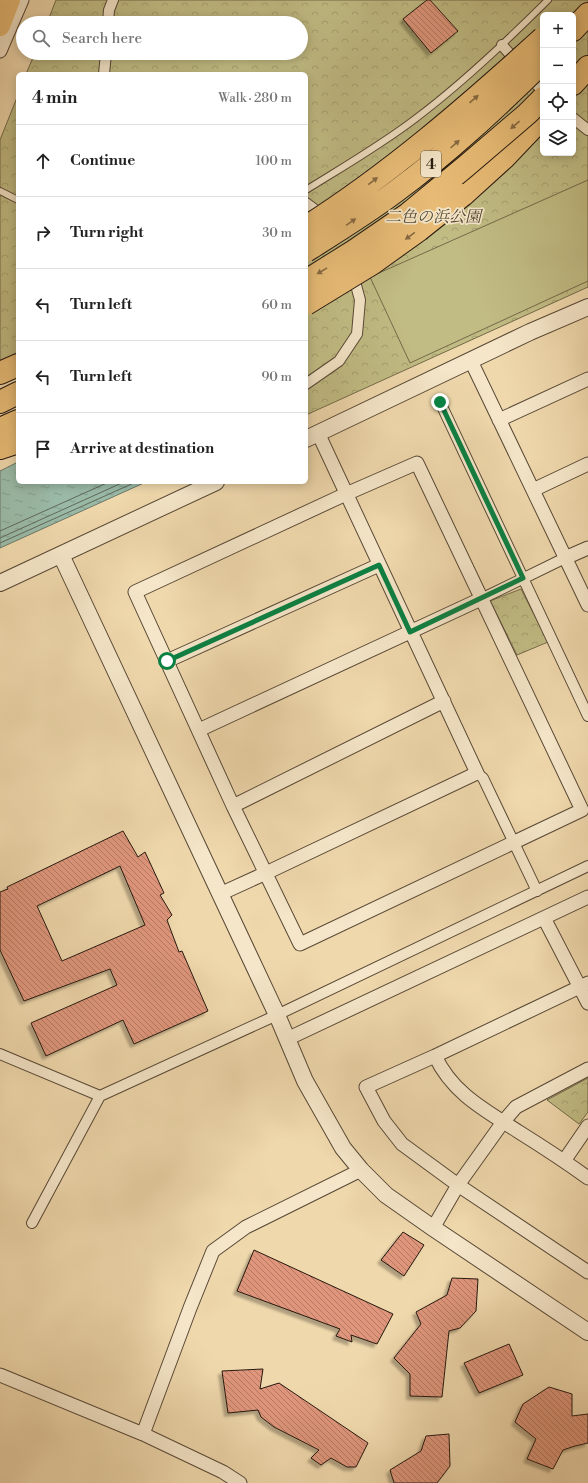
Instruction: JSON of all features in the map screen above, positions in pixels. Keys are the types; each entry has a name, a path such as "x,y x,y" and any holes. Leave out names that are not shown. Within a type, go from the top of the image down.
{"highway":[{"path":"570,12 582,0"},
{"path":"576,27 588,14"},
{"path":"308,226 365,187 406,155 473,100 540,41"},
{"path":"576,64 588,51"},
{"name":"4","path":"308,250 395,193 448,150 540,65"},
{"path":"576,81 588,67"},
{"name":"4","path":"308,280 354,252 408,214 527,114 540,101"},
{"path":"308,303 373,263 444,210 505,157 541,120"},
{"path":"0,373 16,366"},
{"path":"0,402 16,394"},
{"path":"0,429 16,422"},
{"path":"0,448 16,443"}],"main road":[{"path":"0,26 10,0"}],"street":[{"path":"0,51 22,0"},
{"path":"109,16 113,0"},
{"path":"502,45 540,88"},
{"path":"104,72 105,60"},
{"path":"576,120 588,130"},
{"path":"308,204 314,209 352,271 360,300 358,334 340,361 308,383"},
{"path":"537,891 483,778 477,773 346,494 312,436 588,307"},
{"path":"471,361 588,605"},
{"path":"499,420 588,379"},
{"path":"440,402 588,716"},
{"path":"417,463 481,599 582,810 300,944 233,806 135,592 346,494 417,463"},
{"path":"533,490 588,464"},
{"path":"0,583 212,484"},
{"path":"199,730 588,548"},
{"path":"61,555 277,1015 305,1081 339,1142 361,1170 386,1195 588,1332"},
{"path":"167,661 379,565"},
{"path":"233,806 444,701"},
{"path":"220,894 477,773"},
{"path":"32,1223 100,1096 277,1015 588,866"},
{"path":"287,1039 588,898"},
{"path":"544,918 584,985 588,1004"},
{"path":"584,985 366,1087 384,1121 402,1144 458,1185 588,1272"},
{"path":"0,1054 100,1096"},
{"path":"435,1056 446,1076 470,1101 588,1178"},
{"path":"433,1228 458,1185 503,1122 516,1107 588,1069"},
{"path":"564,1161 588,1126"},
{"path":"143,1434 213,1251 246,1227 361,1170"},
{"path":"0,1374 143,1434 223,1472 240,1483"}],"lane":[{"path":"308,189 415,120 457,86 548,0"},
{"path":"0,191 16,199"}],"green space":[{"name":"二色の浜公園","path":"56,0 588,0 588,287 308,414 308,72 27,72 32,60 308,60 308,16 50,16"},
{"path":"16,100 16,353 0,362 0,140"},
{"path":"588,180 588,281 410,363 370,277"},
{"path":"521,589 548,642 517,655 490,601"},
{"path":"588,1078 588,1112 579,1124 547,1100"}],"water":[{"path":"16,463 16,484 142,484 0,548 0,471"}],"building":[{"path":"427,0 430,0 458,31 431,53 403,19"},
{"path":"123,831 138,857 145,852 164,893 160,895 172,915 167,920 179,952 182,951 208,1011 134,1044 123,1020 46,1056 31,1023 117,985 110,969 24,1001 0,950 0,892 8,889 7,887","holes":["120,866 145,925 62,961 37,906"]},
{"path":"403,1232 424,1245 404,1276 381,1260"},
{"path":"254,1250 393,1314 377,1344 351,1335 352,1342 336,1336 340,1329 237,1291"},
{"path":"452,1278 478,1279 476,1311 460,1328 449,1331 442,1397 410,1396 410,1374 394,1358 421,1324 416,1312 447,1295"},
{"path":"509,1344 523,1375 479,1393 464,1363"},
{"path":"263,1369 260,1389 279,1383 368,1443 356,1467 347,1467 331,1458 321,1465 311,1458 319,1450 274,1427 261,1417 258,1410 228,1413 222,1371"},
{"path":"549,1387 572,1394 572,1416 588,1414 588,1443 563,1450 553,1469 527,1459 536,1439 515,1422 523,1404"},
{"path":"449,1434 450,1466 437,1483 394,1483 390,1470 421,1451 426,1436"}],"route":[{"path":"167,661 379,565 410,632 523,578 440,402"}]}
